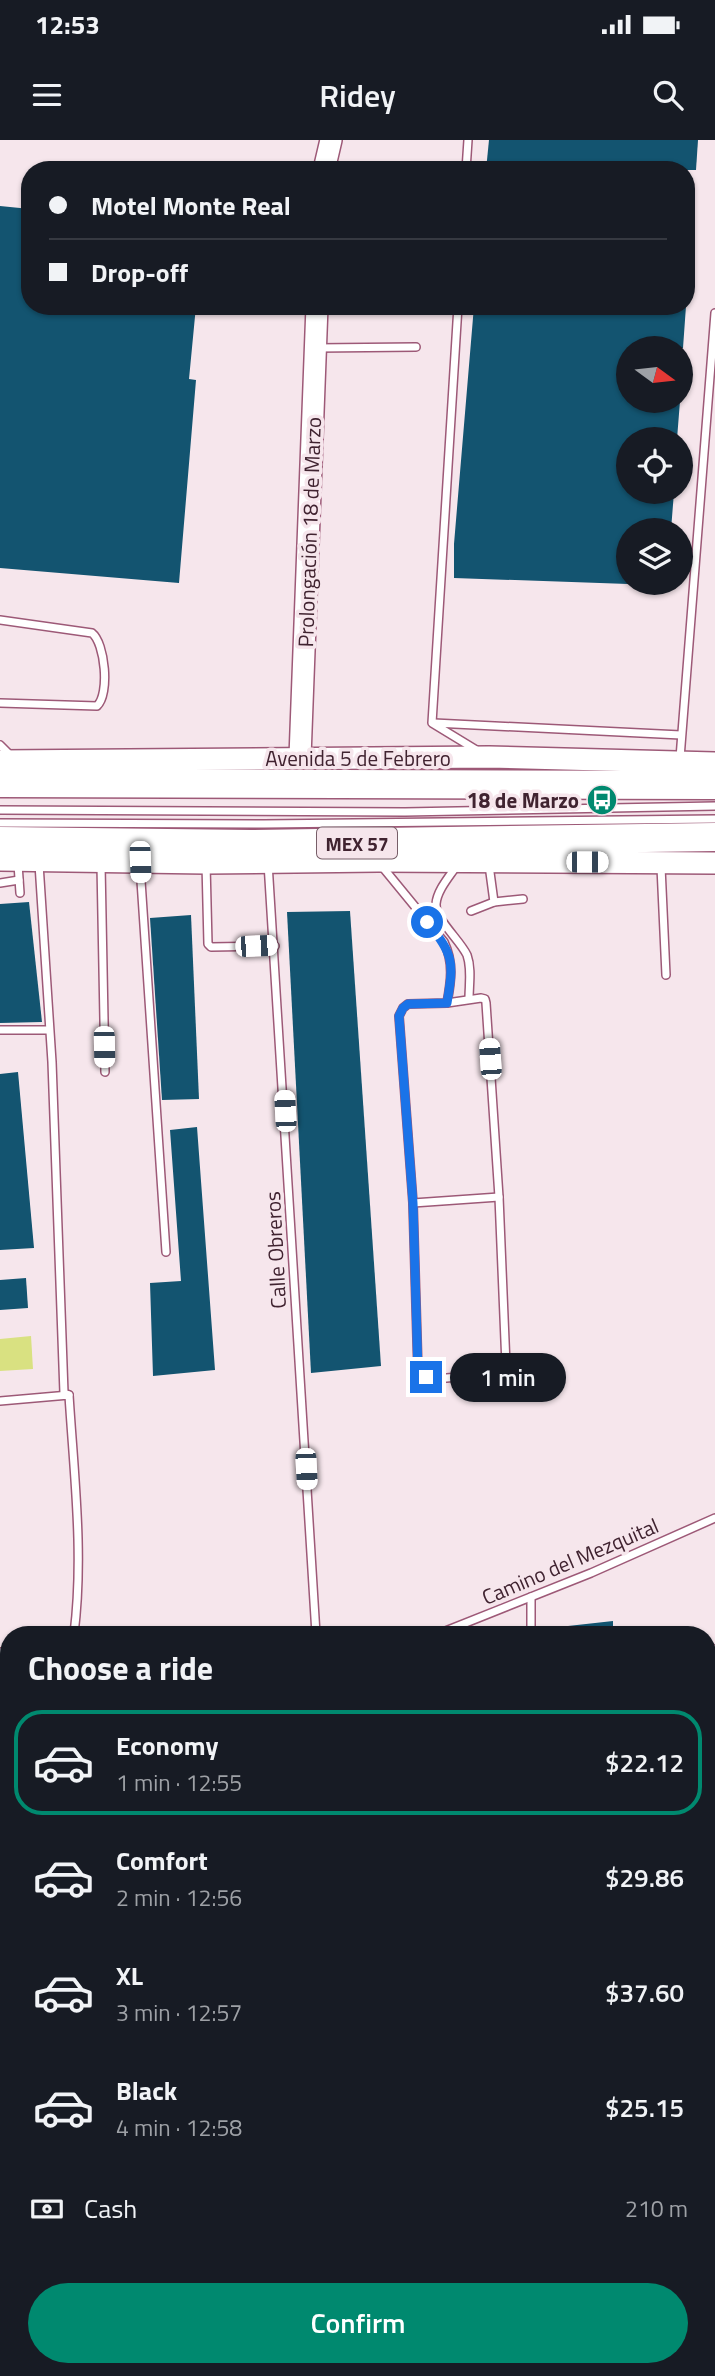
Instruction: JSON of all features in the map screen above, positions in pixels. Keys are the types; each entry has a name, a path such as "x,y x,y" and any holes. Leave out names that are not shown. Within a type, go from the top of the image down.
{"highway":[{"name":"Avenida 5 de Febrero","path":"0,783 715,785"},
{"name":"MEX 57","path":"11,860 251,844 715,837"}],"main road":[{"path":"326,161 331,140"},
{"name":"Prolongación 18 de Marzo","path":"300,757 317,315"},
{"name":"Avenida 5 de Febrero","path":"9,761 489,757 715,763"},
{"path":"11,860 206,863 715,863"}],"lane":[{"path":"467,161 468,140"},
{"path":"680,763 715,313"},
{"path":"432,723 457,315"},
{"path":"316,348 416,347"},
{"path":"0,620 92,632 99,640 104,670 103,697 97,706 0,703"},
{"path":"432,723 681,735"},
{"path":"432,723 489,757"},
{"path":"0,746 9,761"},
{"path":"0,810 405,812 715,806"},
{"path":"0,823 264,824 715,819"},
{"path":"0,883 11,860"},
{"path":"11,860 20,893"},
{"path":"11,860 49,1030 65,1393 69,1395 80,1558 75,1626"},
{"path":"101,861 105,1072"},
{"path":"378,861 451,957 452,975 447,1003"},
{"path":"460,861 440,891 436,904 438,914 459,940 467,957 469,999"},
{"path":"489,861 494,902"},
{"path":"140,862 166,1252"},
{"path":"660,862 666,975"},
{"path":"206,863 208,944 211,947 275,946"},
{"name":"Calle Obreros","path":"268,863 316,1626"},
{"path":"471,911 494,902 523,899"},
{"path":"481,998 485,999 486,1003 499,1197 506,1365 504,1373 435,1378 418,1372 413,1203 399,1016 408,1004 447,1003 469,999 481,998"},
{"path":"0,1030 49,1030"},
{"path":"413,1203 499,1197"},
{"path":"0,1401 69,1395"},
{"name":"Camino del Mezquital","path":"460,1626 715,1518"},
{"path":"531,1597 531,1626"}],"green space":[{"path":"31,1336 33,1369 0,1371 0,1339"}],"building":[{"path":"489,140 698,140 696,170 695,161 487,161"},
{"path":"0,206 21,208 21,315 195,315 189,379 196,380 179,583 0,568"},
{"path":"473,315 685,315 684,336 616,336 616,413 679,413 678,427 616,427 616,504 673,504 672,518 616,518 616,584 454,578 454,544"},
{"path":"29,902 42,1022 0,1023 0,904"},
{"path":"350,911 381,1366 311,1373 287,912"},
{"path":"191,915 199,1099 162,1100 150,918"},
{"path":"18,1072 34,1248 0,1250 0,1074"},
{"path":"197,1127 215,1370 153,1376 150,1283 181,1281 170,1130"},
{"path":"26,1278 28,1308 0,1310 0,1280"},
{"path":"613,1621 613,1626 568,1626"}],"place":[{"name":"18 de Marzo","path":"602,800"}],"route":[{"path":"426,1377 418,1372 413,1203 399,1016 408,1004 447,1003 452,975 451,957 444,943 427,922"}]}
